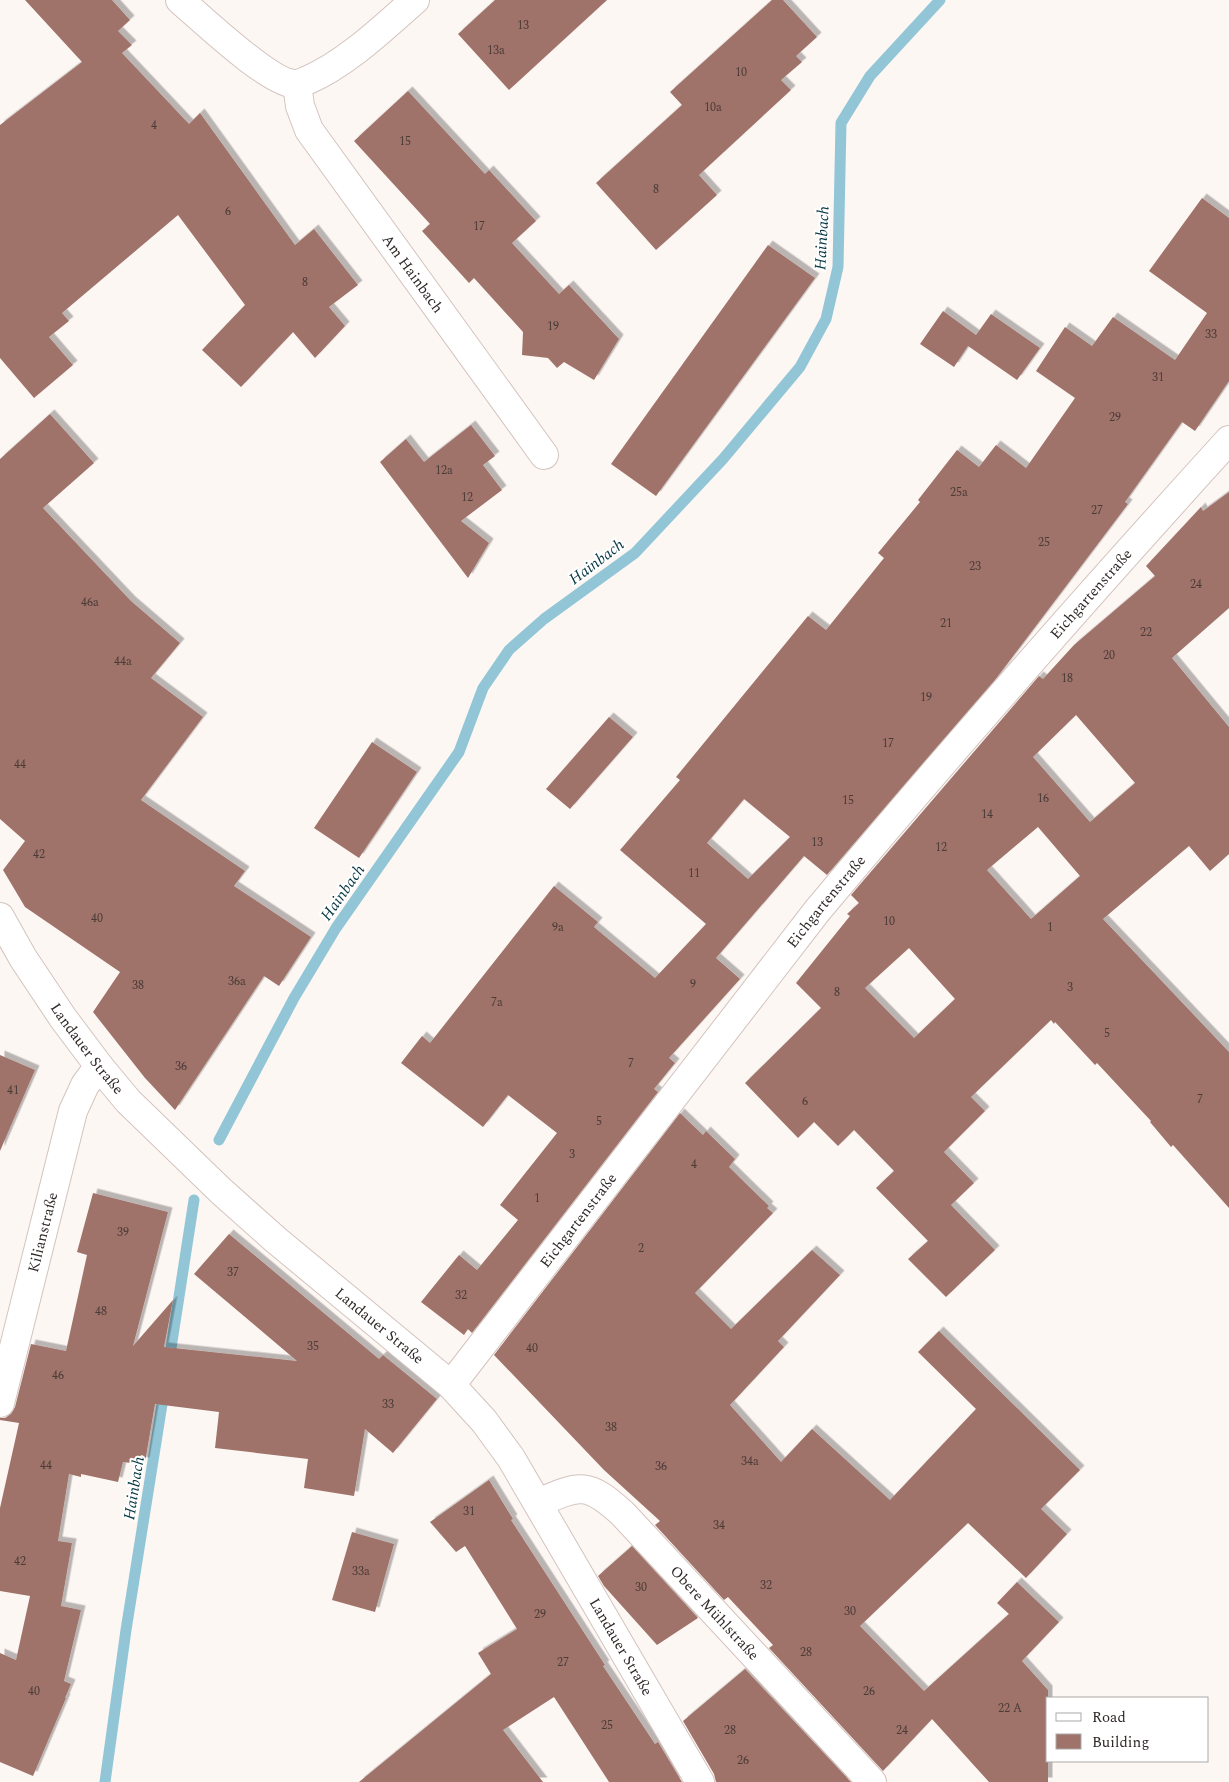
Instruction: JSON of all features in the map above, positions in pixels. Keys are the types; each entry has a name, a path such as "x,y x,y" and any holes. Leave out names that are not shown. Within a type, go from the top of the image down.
{"street":[{"path":"180,0 241,52 269,73 282,81 297,84 317,76 336,64 370,39 415,0"},
{"name":"Am Hainbach","path":"297,84 300,106 309,130 544,455"},
{"name":"Eichgartenstraße","path":"452,1384 817,911 870,846 1125,554 1229,440"},
{"name":"Landauer Straße","path":"0,917 23,958 63,1018 128,1101 221,1191 344,1297 452,1384 484,1421 511,1458 538,1503 700,1782"},
{"name":"Kilianstraße","path":"0,1403 73,1111 85,1084 99,1066"},
{"name":"Obere Mühlstraße","path":"538,1503 579,1488 594,1492 608,1500 872,1782"}],"building":[{"path":"25,0 112,0 130,20 118,31 132,45 122,53 189,124 200,113 295,245 314,229 358,285 329,307 345,326 315,358 293,332 241,387 202,350 245,305 178,215 62,313 69,321 49,337 73,365 34,398 0,358 0,125 82,62"},
{"path":"495,0 607,0 509,90 458,34"},
{"path":"772,0 783,0 817,37 796,56 802,62 781,80 791,90 699,175 717,195 656,250 596,183 682,105 670,92"},
{"path":"408,91 485,174 489,170 536,221 512,243 559,294 569,285 619,339 594,380 564,362 557,368 548,358 522,355 523,332 474,278 469,283 422,231 430,224 354,141"},
{"path":"1202,198 1229,218 1229,381 1195,431 1182,422 1125,502 1128,504 995,680 827,875 804,856 716,958 740,979 669,1058 675,1063 654,1089 658,1092 472,1333 468,1329 464,1335 421,1302 459,1255 477,1270 518,1220 500,1205 557,1133 508,1095 483,1127 401,1063 422,1036 430,1043 554,886 598,922 594,927 655,978 706,924 620,850 680,780 676,777 808,616 826,630 884,558 878,553 920,502 918,500 957,450 979,467 996,445 1026,468 1075,398 1036,371 1065,327 1092,346 1113,317 1175,360 1207,313 1149,271","holes":["744,799 790,837 748,879 707,843"]},
{"path":"768,245 815,278 656,496 611,464"},
{"path":"943,311 976,335 991,314 1040,348 1017,380 968,346 954,367 920,344"},
{"path":"50,414 94,463 43,508 131,601 180,643 151,678 203,717 141,800 245,871 234,886 311,937 279,986 264,976 175,1110 145,1078 93,1012 120,972 25,907 3,870 25,841 0,819 0,459"},
{"path":"471,425 495,456 483,465 502,490 461,521 489,543 468,578 380,462 406,439 424,462"},
{"path":"1229,492 1229,608 1172,658 1229,727 1229,854 1210,871 1189,846 1103,919 1229,1052 1229,1208 1173,1145 1171,1147 1151,1121 1097,1063 1095,1065 1051,1020 971,1097 985,1111 944,1152 974,1183 951,1205 995,1250 946,1297 908,1259 928,1241 876,1188 894,1171 854,1130 838,1146 814,1122 798,1138 745,1083 821,1008 796,983 850,916 847,914 859,903 851,895 1039,676 1043,679 1074,645 1155,576 1146,566 1201,507 1203,511","holes":["1076,715 1135,783 1090,822 1033,757","1038,827 1080,876 1031,919 987,870","909,948 955,999 914,1038 865,988"]},
{"path":"609,717 633,737 570,809 546,789"},
{"path":"372,742 417,772 359,858 314,828"},
{"path":"0,1055 35,1070 0,1151"},
{"path":"680,1113 703,1135 706,1131 735,1159 729,1167 769,1206 767,1208 773,1213 695,1293 731,1329 812,1250 840,1275 778,1341 784,1347 730,1405 781,1462 812,1429 890,1500 976,1409 918,1352 939,1331 1080,1470 1041,1509 1067,1534 1026,1578 968,1523 860,1626 924,1691 1009,1614 997,1603 1017,1582 1059,1622 1022,1661 1048,1690 1048,1697 1046,1697 1046,1762 1048,1762 1048,1782 989,1782 932,1719 883,1771 769,1648 773,1645 728,1597 724,1600 655,1525 660,1521 604,1470 494,1355"},
{"path":"93,1193 168,1212 133,1346 173,1300 164,1347 297,1361 194,1274 229,1234 379,1359 383,1355 437,1399 393,1453 365,1429 354,1496 304,1488 308,1459 215,1448 219,1412 155,1404 145,1462 132,1460 131,1463 123,1462 118,1482 81,1474 81,1477 69,1474 58,1541 72,1543 61,1606 81,1610 64,1681 71,1684 33,1776 0,1762 0,1653 16,1660 30,1596 0,1591 0,1508 19,1423 0,1420 0,1418 5,1418 11,1414 15,1407 31,1344 66,1351 87,1255 77,1252"},
{"path":"489,1480 513,1519 511,1520 605,1665 603,1666 655,1744 658,1742 682,1782 609,1782 554,1697 503,1730 543,1782 359,1782 491,1674 478,1653 517,1629 465,1546 456,1552 430,1522"},
{"path":"352,1532 394,1544 375,1612 332,1600"},
{"path":"632,1546 698,1618 657,1645 604,1586 598,1576"},
{"path":"745,1669 851,1782 716,1782 714,1774 683,1721"}],"waterway":[{"name":"Hainbach","path":"219,1140 294,998 336,928 459,752 483,688 509,650 544,619 635,553 723,459 800,367 826,319 838,267 841,123 870,76 940,0"},
{"name":"Hainbach","path":"169,1361 194,1200"},
{"name":"Hainbach","path":"105,1782 126,1630 164,1392"}]}
